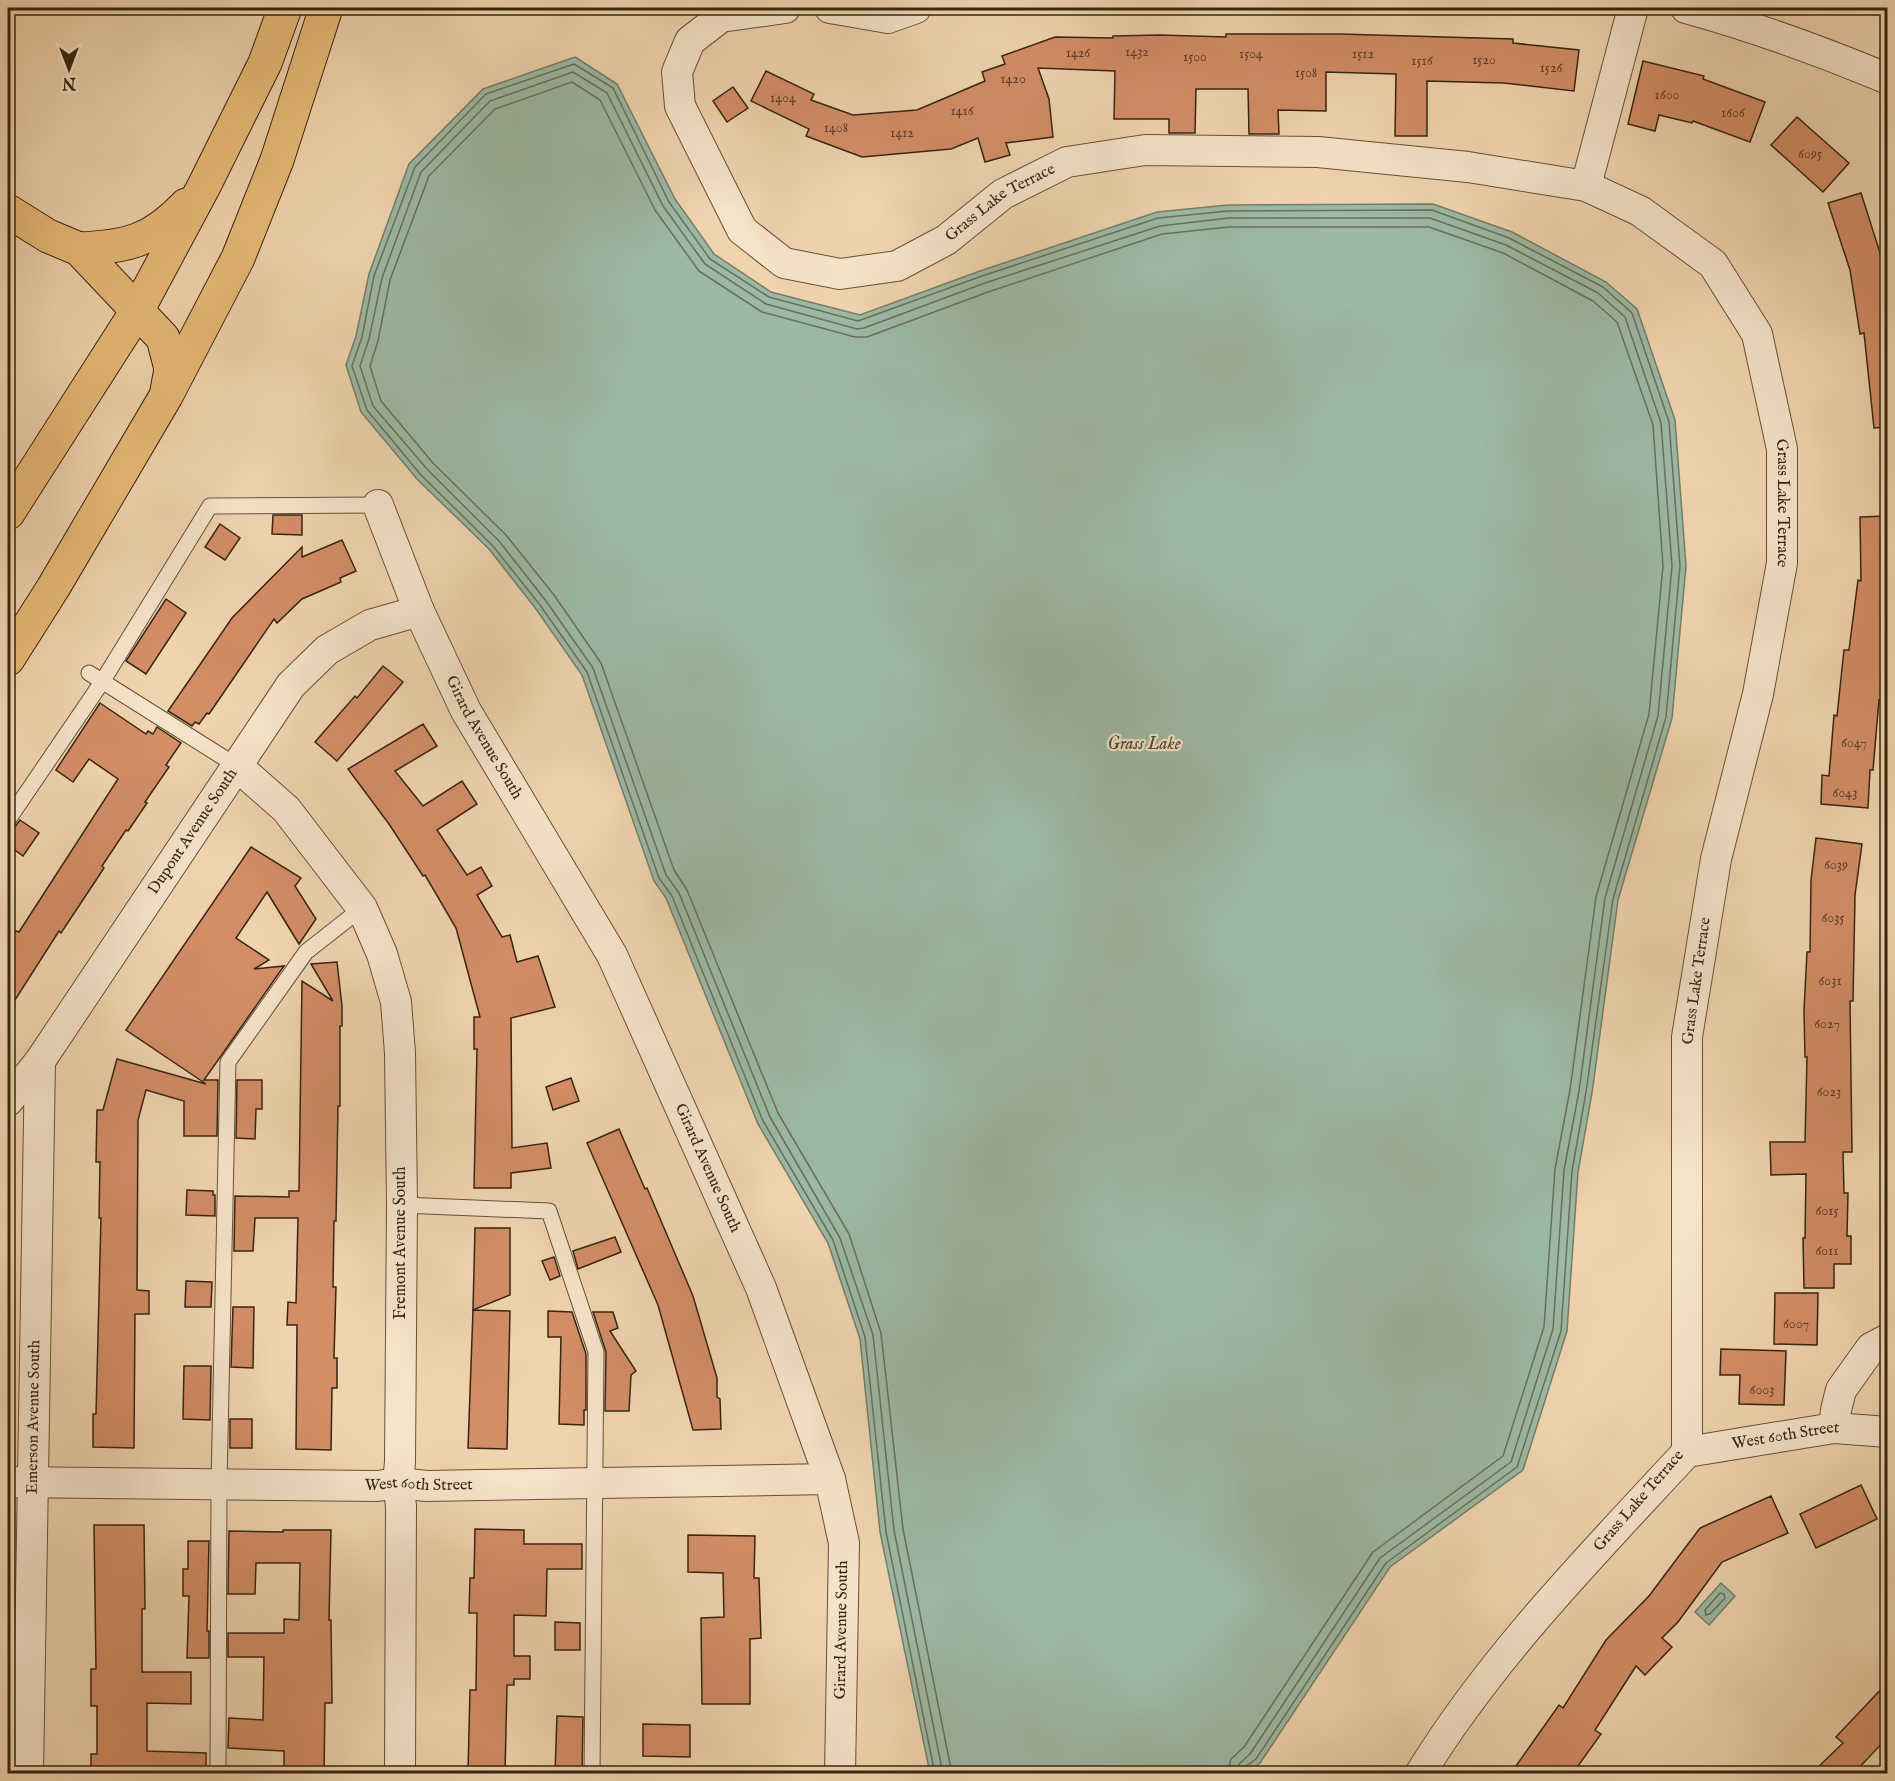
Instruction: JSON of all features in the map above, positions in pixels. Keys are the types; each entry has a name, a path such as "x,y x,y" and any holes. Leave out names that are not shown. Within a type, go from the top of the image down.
{"highway":[{"path":"8,513 137,311 204,186 265,63 285,8"},
{"path":"8,659 65,569 166,396 238,258 277,160 326,8"},
{"path":"79,249 114,247 147,237 171,221 204,186"},
{"path":"8,211 48,236 79,249 163,338 171,369 166,396"}],"street":[{"name":"Grass Lake Terrace","path":"785,8 721,17 690,41 677,72 680,106 742,230 784,263 840,274 897,266 946,240 1003,194 1067,162 1145,150 1318,152 1468,167 1586,186 1640,212 1713,264 1757,334 1782,449 1782,563 1758,694 1716,859 1687,1037 1687,1452 1585,1562 1509,1650 1440,1742 1420,1773"},
{"path":"830,8 888,18 916,8"},
{"path":"1586,186 1633,8"},
{"path":"1686,8 1730,20 1887,76"},
{"name":"Girard Avenue South","path":"378,505 419,611 466,711 612,955 761,1288 830,1479 844,1543 840,1773"},
{"name":"Dupont Avenue South","path":"8,1101 40,1060 291,684 327,650 370,625 419,611"},
{"name":"Fremont Avenue South","path":"237,766 286,809 362,908 382,954 396,1002 400,1053 402,1205 398,1483 401,1506 400,1773"},
{"name":"Emerson Avenue South","path":"28,1773 20,1482 40,1060"},
{"path":"1834,1428 1841,1390 1871,1348 1887,1338"},
{"name":"West 60th Street","path":"1687,1452 1834,1428 1887,1432"},
{"name":"West 60th Street","path":"20,1482 377,1486 398,1483 427,1486 830,1479"}],"lane":[{"path":"8,820 95,677 210,506 378,505"},
{"path":"95,677 237,766"},
{"path":"218,1773 219,1484 228,1062 306,952 362,908"},
{"path":"402,1205 549,1211 596,1352 592,1773"}],"water":[{"name":"Grass Lake","path":"575,57 617,84 675,199 714,254 771,292 860,315 980,271 1157,212 1228,205 1433,204 1512,232 1606,282 1637,309 1675,420 1686,566 1672,718 1618,900 1592,1093 1578,1172 1567,1331 1523,1470 1390,1567 1260,1763 1247,1773 930,1773 880,1532 860,1339 828,1243 758,1124 666,898 654,881 582,675 536,609 489,549 417,479 361,412 346,365 356,336 369,274 409,164 483,89"},
{"path":"1721,1583 1735,1596 1709,1625 1695,1612"}],"building":[{"path":"1226,34 1340,34 1513,39 1513,43 1579,50 1574,91 1504,83 1427,81 1427,136 1395,136 1396,74 1326,72 1326,111 1278,110 1279,134 1249,134 1248,89 1196,89 1195,133 1169,133 1169,119 1114,119 1115,71 1038,68 1049,99 1053,137 1006,143 1010,155 985,162 978,138 951,149 862,157 806,136 809,129 751,101 766,71 814,94 811,100 853,115 917,110 985,81 982,72 1005,64 1002,56 1055,37 1113,38 1113,36 1160,35 1226,37"},
{"path":"1643,61 1704,76 1703,79 1765,102 1750,142 1693,121 1692,123 1659,115 1655,131 1628,124"},
{"path":"733,87 748,108 727,122 713,101"},
{"path":"1797,117 1849,163 1823,192 1771,145"},
{"path":"1861,193 1887,275 1887,427 1874,428 1864,333 1860,334 1850,270 1828,203"},
{"path":"273,515 302,515 302,535 272,534"},
{"path":"1887,516 1887,647 1881,701 1879,700 1873,770 1870,770 1868,808 1821,804 1822,775 1829,776 1834,715 1837,716 1844,650 1849,650 1858,580 1861,581 1860,517"},
{"path":"220,524 240,538 225,560 205,547"},
{"path":"342,540 356,571 340,578 341,582 302,599 277,623 274,619 209,714 207,713 199,724 195,722 192,726 168,711 232,618 302,547 302,557"},
{"path":"166,599 186,613 146,674 126,661"},
{"path":"383,666 403,682 337,761 315,742 355,696 357,698"},
{"path":"100,703 146,734 148,731 153,734 157,727 181,743 166,765 169,767 145,802 147,803 128,831 126,830 102,866 104,868 61,933 59,931 8,1011 8,943 16,931 19,932 118,779 89,759 73,782 56,770"},
{"path":"423,724 437,746 395,771 423,806 462,781 477,804 437,830 467,875 481,867 492,886 477,895 502,937 510,935 517,962 538,956 555,1007 511,1018 512,1148 547,1143 551,1168 511,1173 511,1188 474,1188 477,1049 474,1049 474,1017 480,1017 456,928 425,875 423,876 389,824 348,769"},
{"path":"20,820 39,833 23,856 8,845 8,836"},
{"path":"1816,838 1862,844 1855,895 1853,1001 1850,1001 1852,1152 1843,1152 1844,1193 1848,1193 1847,1236 1851,1236 1851,1264 1834,1264 1834,1288 1804,1288 1803,1238 1805,1238 1806,1174 1771,1175 1770,1142 1805,1142 1807,1057 1805,1057 1804,1010 1807,952 1810,952 1811,880"},
{"path":"251,847 301,878 295,886 316,919 299,944 267,892 236,938 269,960 254,969 284,966 204,1080 218,1080 217,1136 184,1136 184,1101 146,1090 138,1120 137,1290 149,1291 149,1314 135,1314 134,1448 93,1447 93,1414 96,1414 101,1218 99,1218 100,1162 96,1162 97,1110 103,1110 117,1059 206,1084 126,1030"},
{"path":"337,962 342,1026 340,1026 340,1106 338,1106 333,1287 336,1287 334,1358 337,1358 337,1388 332,1388 331,1450 296,1449 297,1325 287,1325 288,1302 296,1303 298,1218 255,1218 253,1251 234,1251 235,1196 289,1197 289,1191 299,1191 302,981 333,1001 311,964"},
{"path":"571,1078 579,1101 553,1110 546,1087"},
{"path":"237,1080 262,1080 262,1109 256,1109 255,1139 236,1138"},
{"path":"619,1129 693,1296 717,1378 721,1429 693,1430 658,1305 587,1143"},
{"path":"187,1190 213,1191 215,1216 186,1215"},
{"path":"475,1228 510,1228 510,1295 473,1310"},
{"path":"615,1237 621,1252 578,1269 573,1251"},
{"path":"554,1257 560,1276 550,1280 542,1261"},
{"path":"186,1281 212,1282 211,1307 185,1307"},
{"path":"1775,1293 1818,1293 1817,1345 1774,1344"},
{"path":"233,1307 254,1307 253,1368 231,1367"},
{"path":"473,1310 510,1311 507,1449 468,1448"},
{"path":"548,1311 572,1312 586,1354 584,1425 559,1424 561,1337 548,1337"},
{"path":"593,1312 613,1312 618,1328 610,1331 636,1371 631,1375 629,1411 605,1411 606,1352"},
{"path":"1721,1349 1786,1351 1784,1405 1739,1404 1740,1375 1720,1375"},
{"path":"184,1366 211,1366 210,1420 183,1419"},
{"path":"230,1419 252,1419 252,1448 230,1448"},
{"path":"1861,1485 1877,1519 1816,1548 1800,1514"},
{"path":"1771,1496 1788,1533 1722,1562 1678,1622 1662,1638 1672,1647 1645,1675 1636,1666 1595,1730 1601,1734 1573,1773 1511,1773 1559,1705 1563,1708 1606,1640 1649,1596 1700,1528"},
{"path":"94,1525 144,1525 145,1609 142,1609 142,1672 191,1672 191,1704 147,1703 147,1751 206,1753 206,1773 91,1773 91,1754 97,1754 97,1706 91,1706 91,1669 96,1669"},
{"path":"475,1529 524,1530 524,1544 582,1544 582,1569 547,1569 546,1616 514,1615 514,1656 530,1656 530,1679 514,1679 514,1685 507,1685 505,1773 468,1773 470,1690 476,1690 477,1613 469,1613 470,1578 474,1578"},
{"path":"283,1530 331,1530 329,1620 331,1620 332,1703 325,1703 324,1773 284,1773 284,1751 228,1748 229,1718 263,1720 264,1657 228,1657 228,1633 284,1633 284,1619 299,1620 300,1563 256,1563 255,1594 228,1594 229,1531 283,1532"},
{"path":"688,1535 755,1536 754,1578 759,1578 761,1638 750,1639 750,1704 702,1704 701,1618 724,1617 723,1573 688,1572"},
{"path":"188,1541 209,1541 207,1631 209,1631 209,1658 187,1658 189,1596 183,1596 183,1569 188,1569"},
{"path":"555,1622 580,1623 580,1650 555,1650"},
{"path":"1887,1683 1887,1738 1854,1773 1812,1773 1843,1743 1836,1737"},
{"path":"557,1716 583,1717 582,1773 555,1773"},
{"path":"643,1724 690,1725 690,1757 643,1756"}]}
